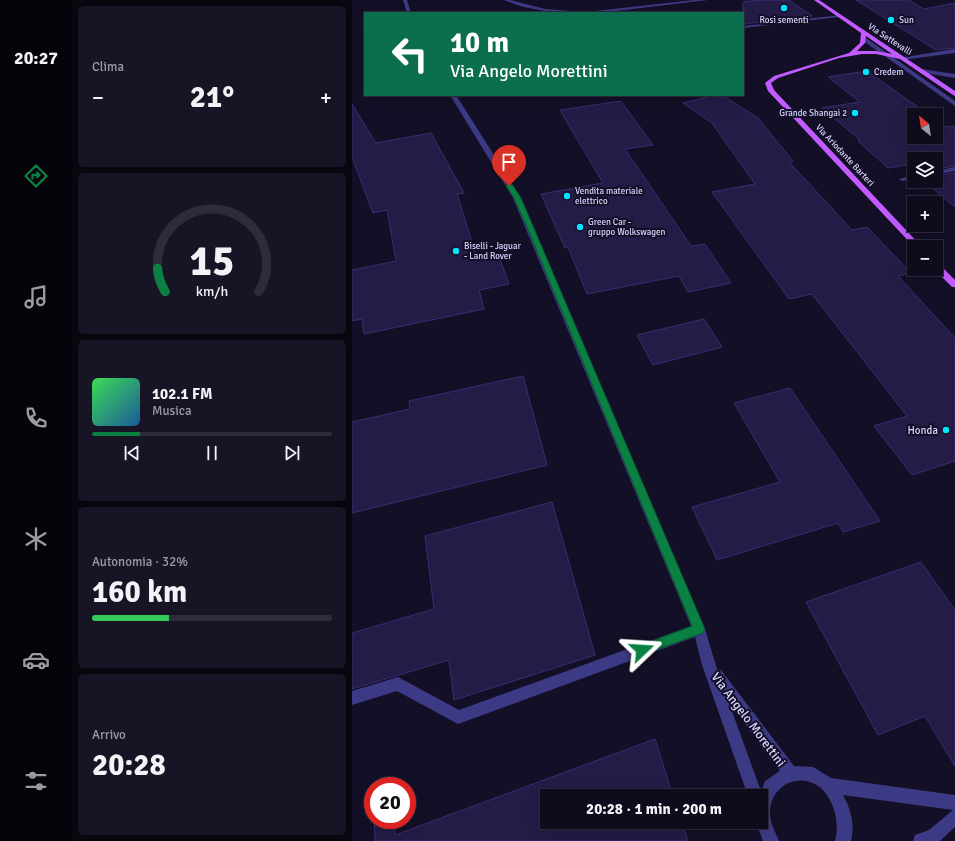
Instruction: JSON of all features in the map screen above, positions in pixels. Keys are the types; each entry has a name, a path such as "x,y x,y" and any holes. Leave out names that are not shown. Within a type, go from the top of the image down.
{"main road":[{"name":"Via Settevalli","path":"816,0 955,94"},
{"path":"845,56 862,45 864,39 863,32"},
{"path":"845,56 872,52 902,58"},
{"name":"Via Ariodante Barteri","path":"845,56 776,77 768,83 770,91 911,240"},
{"path":"943,273 955,284"}],"street":[{"path":"405,0 409,12"},
{"path":"506,0 517,6 562,12"},
{"path":"595,12 706,0"},
{"path":"744,27 839,16"},
{"name":"Via Settevalli","path":"864,39 955,104"},
{"path":"902,58 955,51"},
{"path":"921,70 955,76"},
{"name":"Via Angelo Morettini","path":"454,96 485,148 518,198 699,629 709,665 753,789"},
{"path":"943,172 955,169"},
{"path":"902,179 907,178"},
{"path":"352,698 398,684 458,718 699,629"},
{"name":"Via Angelo Morettini","path":"709,665 790,773"},
{"path":"768,791 778,778 790,773 803,773 816,776 827,785 836,796 843,810 845,824 843,841"},
{"path":"827,785 955,803"},
{"path":"921,841 934,836 955,817"},
{"path":"765,829 771,841"}],"building":[{"path":"761,0 789,0 812,16 744,24 743,2"},
{"path":"856,0 909,0 924,9 955,3 955,48 936,50"},
{"path":"867,71 919,108 907,108 907,144 943,144 943,125 946,127 955,126 955,166 943,168 943,152 907,152 907,166 888,168 858,141 860,140 822,108 860,102 828,77"},
{"path":"712,96 724,96 758,118 793,161 789,162 852,230 867,227 907,269 907,274 898,276 955,338 955,461 912,475 874,426 907,416 812,294 789,299 712,192 755,184 712,123 683,103"},
{"path":"621,101 653,145 625,149 691,246 705,244 731,283 688,292 679,276 587,294 568,247 565,248 541,194 603,183 560,110"},
{"path":"352,104 376,143 431,133 464,193 457,194 477,258 498,254 509,284 479,290 484,309 364,334 362,319 352,321 352,270 396,261 387,210 373,213 352,157"},
{"path":"955,173 955,207 932,188 943,188 943,175"},
{"path":"704,319 722,347 653,365 637,335"},
{"path":"523,376 547,465 352,513 352,422 410,409 409,401"},
{"path":"790,388 880,521 843,532 838,523 717,560 692,507 780,482 734,403"},
{"path":"552,502 595,655 454,700 449,660 352,689 352,633 434,609 425,536"},
{"path":"921,562 955,610 955,766 925,716 878,735 806,602"},
{"path":"655,739 671,789 540,789 540,829 684,829 688,841 375,841 374,829 395,829 395,835 411,829 416,829 416,827"}],"place":[{"name":"Rosi sementi","path":"784,8"},
{"name":"Sun","path":"891,20"},
{"name":"Credem","path":"866,72"},
{"name":"Grande Shangai 2","path":"855,113"},
{"name":"Vendita materiale elettrico","path":"567,196"},
{"name":"Green Car - gruppo Wolkswagen","path":"580,227"},
{"name":"Biselli - Jaguar - Land Rover","path":"456,251"},
{"name":"Honda","path":"946,430"}],"route":[{"path":"509,186 518,198 699,629 642,650"}]}
